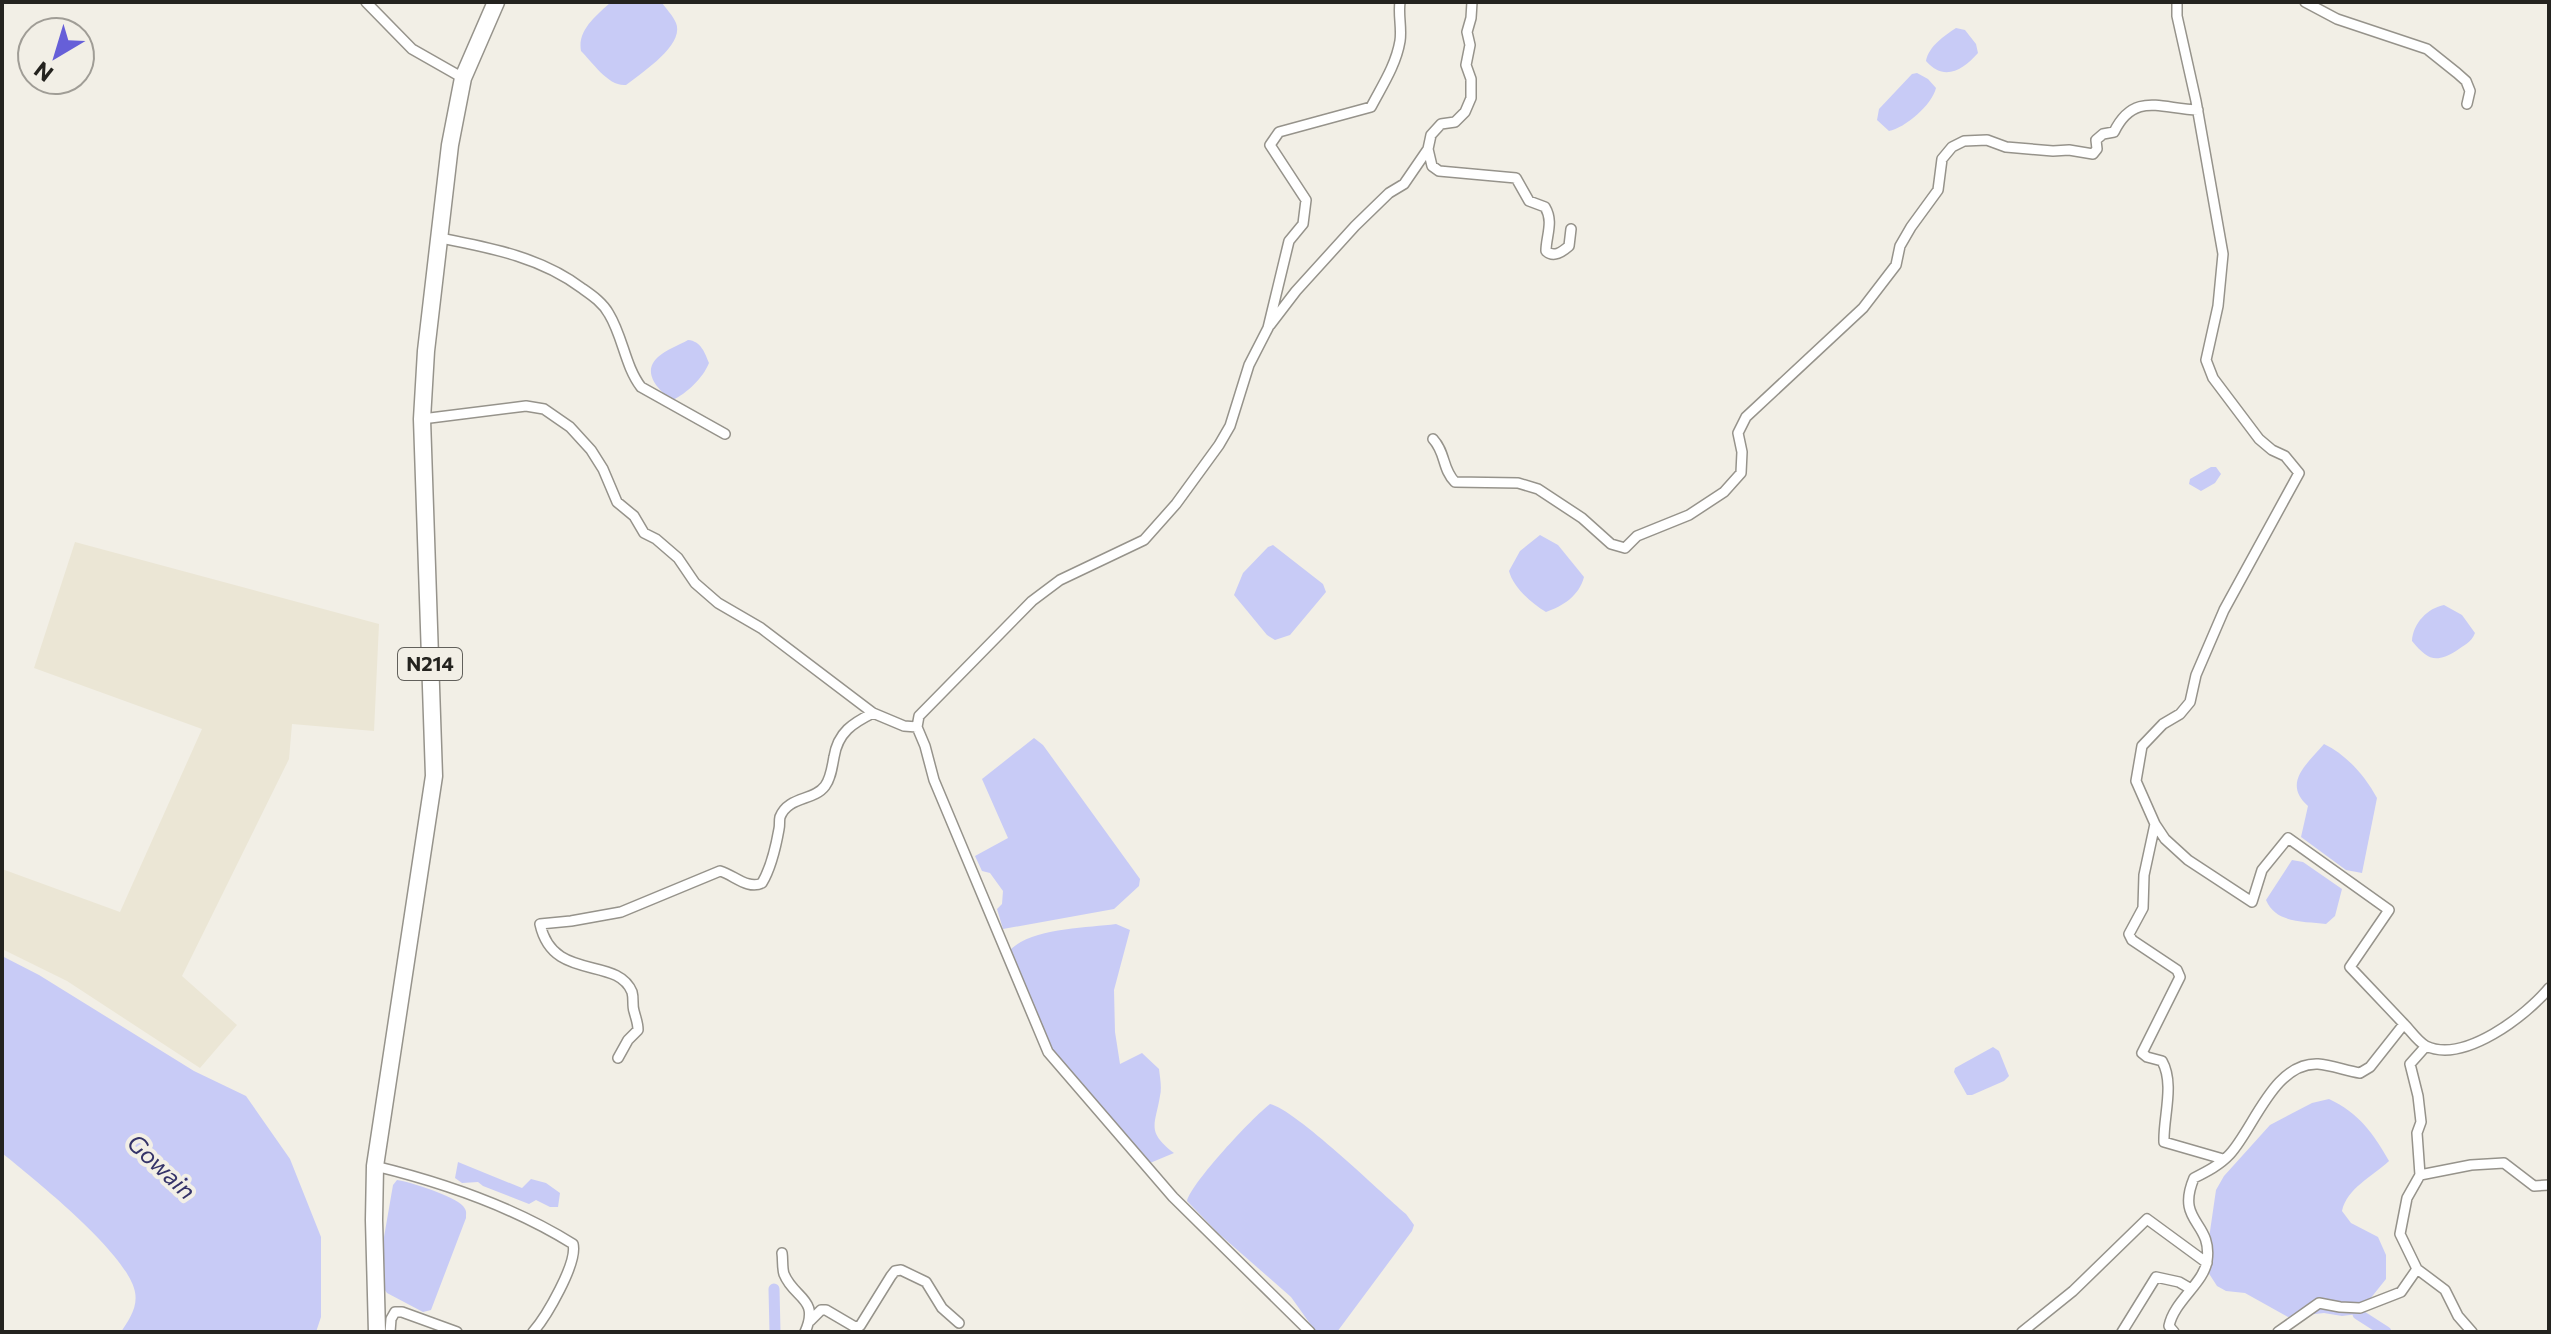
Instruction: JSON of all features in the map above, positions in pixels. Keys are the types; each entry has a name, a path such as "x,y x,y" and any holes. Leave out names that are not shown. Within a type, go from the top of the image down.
{"highway":[{"name":"N214","path":"377,1332 375,1166 434,776 422,419 426,351 450,145 463,78 496,2"}],"street":[{"path":"366,2 412,49 463,78"},
{"path":"1268,328 1289,241 1303,224 1306,200 1270,145 1279,132 1371,107 1392,70 1401,39 1397,16 1400,2"},
{"path":"1310,1332 1173,1197 1048,1052 934,780 917,727 919,716 1032,601 1060,580 1144,540 1176,504 1230,426 1249,365 1268,328 1296,291 1355,226 1389,193 1404,184 1428,149 1431,135 1441,124 1455,122 1465,112 1471,98 1471,79 1466,65 1472,2"},
{"path":"2177,2 2177,16 2198,110 2223,254 2218,306 2206,360 2213,378 2259,439 2285,456 2299,473 2224,610 2196,675 2190,702 2142,746 2136,781 2165,839 2188,860 2252,902 2262,870 2288,838 2389,910 2350,967 2426,1046 2454,1050 2496,1034 2523,1014 2549,988"},
{"path":"2305,2 2337,19 2427,49 2466,81 2470,91 2467,104"},
{"path":"1433,439 1442,448 1446,471 1455,482 1518,483 1538,489 1582,518 1611,544 1625,548 1637,536 1689,515 1724,492 1741,473 1742,452 1738,433 1746,417 1863,308 1896,265 1900,246 1938,190 1942,159 1952,147 1964,141 1987,140 2006,147 2093,154 2097,149 2096,140 2103,134 2114,132 2123,115 2136,107 2149,104 2198,110"},
{"path":"1428,149 1432,166 1439,171 1516,178 1529,201 1545,207 1549,213 1546,245 1549,254 1559,254 1569,246 1571,229"},
{"path":"440,238 500,249 569,278 598,300 608,312 633,376 641,387 725,434"},
{"path":"422,419 526,406 544,409 570,427 591,450 617,502 634,516 644,533 678,558 695,583 718,603 761,628 873,713 904,726 917,727"},
{"path":"618,1058 638,1030 632,992 615,976 572,963 554,953 544,941 540,924 621,912 720,871 751,885 762,883 781,816 797,800 819,793 827,783 842,734 851,724 873,713"},
{"path":"2155,824 2144,875 2143,908 2129,934 2132,940 2177,970 2180,977 2142,1053 2162,1061 2165,1068 2168,1100 2164,1142 2223,1159"},
{"path":"2174,1332 2169,1326 2171,1314 2207,1263 2206,1237 2189,1214 2187,1194 2194,1178 2212,1169 2230,1153 2265,1099 2290,1072 2316,1064 2360,1073 2370,1067 2404,1024"},
{"path":"2426,1046 2410,1064 2421,1122 2417,1133 2420,1175 2407,1198 2400,1234 2417,1269 2445,1290 2458,1316 2472,1332"},
{"path":"2420,1175 2471,1165 2504,1163 2534,1186 2549,1185"},
{"path":"375,1166 490,1201 546,1227 573,1244 575,1251 571,1262 553,1301 533,1332"},
{"path":"2022,1332 2073,1291 2147,1219 2207,1263"},
{"path":"782,1253 785,1275 809,1305 810,1321"},
{"path":"2278,1332 2319,1303 2360,1308 2401,1292 2417,1269"},
{"path":"805,1332 810,1321 821,1310 855,1327 860,1326 891,1276 901,1270 926,1282 942,1308 959,1323"},
{"path":"2122,1332 2156,1277 2179,1282 2191,1289"},
{"path":"390,1332 395,1312 402,1312 457,1332"}],"shaded area":[{"path":"75,542 379,624 374,731 292,724 289,759 182,976 237,1025 200,1068 67,981 2,949 2,869 120,912 202,729 34,668"}],"water":[{"path":"611,2 661,2 676,23 677,31 668,49 626,85 607,78 581,51 585,30"},
{"path":"1956,28 1965,30 1976,44 1978,53 1960,69 1940,71 1926,61 1938,42"},
{"path":"1917,73 1936,88 1933,95 1917,115 1889,131 1877,120 1879,109 1912,74"},
{"path":"688,340 699,345 709,363 694,384 673,400 657,386 651,369 661,354"},
{"path":"2216,467 2221,474 2215,483 2201,491 2189,484 2190,479"},
{"path":"1540,535 1558,545 1584,577 1570,599 1546,612 1523,594 1509,571 1520,551"},
{"path":"1273,545 1323,584 1326,592 1290,635 1275,640 1267,635 1234,595 1243,573"},
{"path":"2444,605 2462,615 2475,633 2469,642 2456,651 2432,658 2412,641 2413,634 2422,617"},
{"path":"1034,738 1043,745 1140,879 1139,886 1114,909 1003,929 997,909 1002,904 1003,891 990,873 982,871 975,856 1008,838 982,779"},
{"path":"2324,744 2355,767 2377,798 2362,873 2346,870 2301,837 2308,806 2301,798 2297,782 2305,766"},
{"path":"2292,860 2303,862 2342,889 2335,916 2326,924 2284,917 2266,900"},
{"path":"1116,924 1130,930 1114,990 1120,1064 1142,1053 1159,1069 1161,1089 1155,1128 1159,1139 1174,1153 1150,1163 1049,1046 1009,951 1018,943 1044,933"},
{"name":"Gowain","path":"2,956 39,975 194,1071 246,1096 290,1159 321,1237 321,1317 316,1332 121,1332 135,1303 129,1276 78,1218 2,1153"},
{"path":"1993,1047 1999,1051 2009,1076 2004,1081 1967,1095 1954,1072 1955,1068"},
{"path":"2329,1099 2364,1125 2389,1161 2355,1189 2342,1211 2351,1223 2378,1237 2386,1255 2386,1279 2358,1314 2342,1316 2324,1313 2288,1317 2245,1293 2226,1291 2217,1286 2208,1272 2208,1245 2216,1190 2224,1176 2270,1125 2312,1103"},
{"path":"1270,1104 1318,1136 1406,1214 1414,1225 1337,1332 1316,1332 1291,1297 1218,1233 1187,1201 1211,1166"},
{"path":"458,1162 522,1188 531,1179 546,1183 560,1193 558,1207 550,1207 536,1200 529,1204 478,1182 462,1183 455,1178"},
{"path":"397,1180 451,1198 466,1212 431,1310 423,1312 387,1293 382,1286 379,1266 393,1185"}],"waterway":[{"path":"774,1289 775,1332"},
{"path":"2358,1314 2386,1332"}]}
